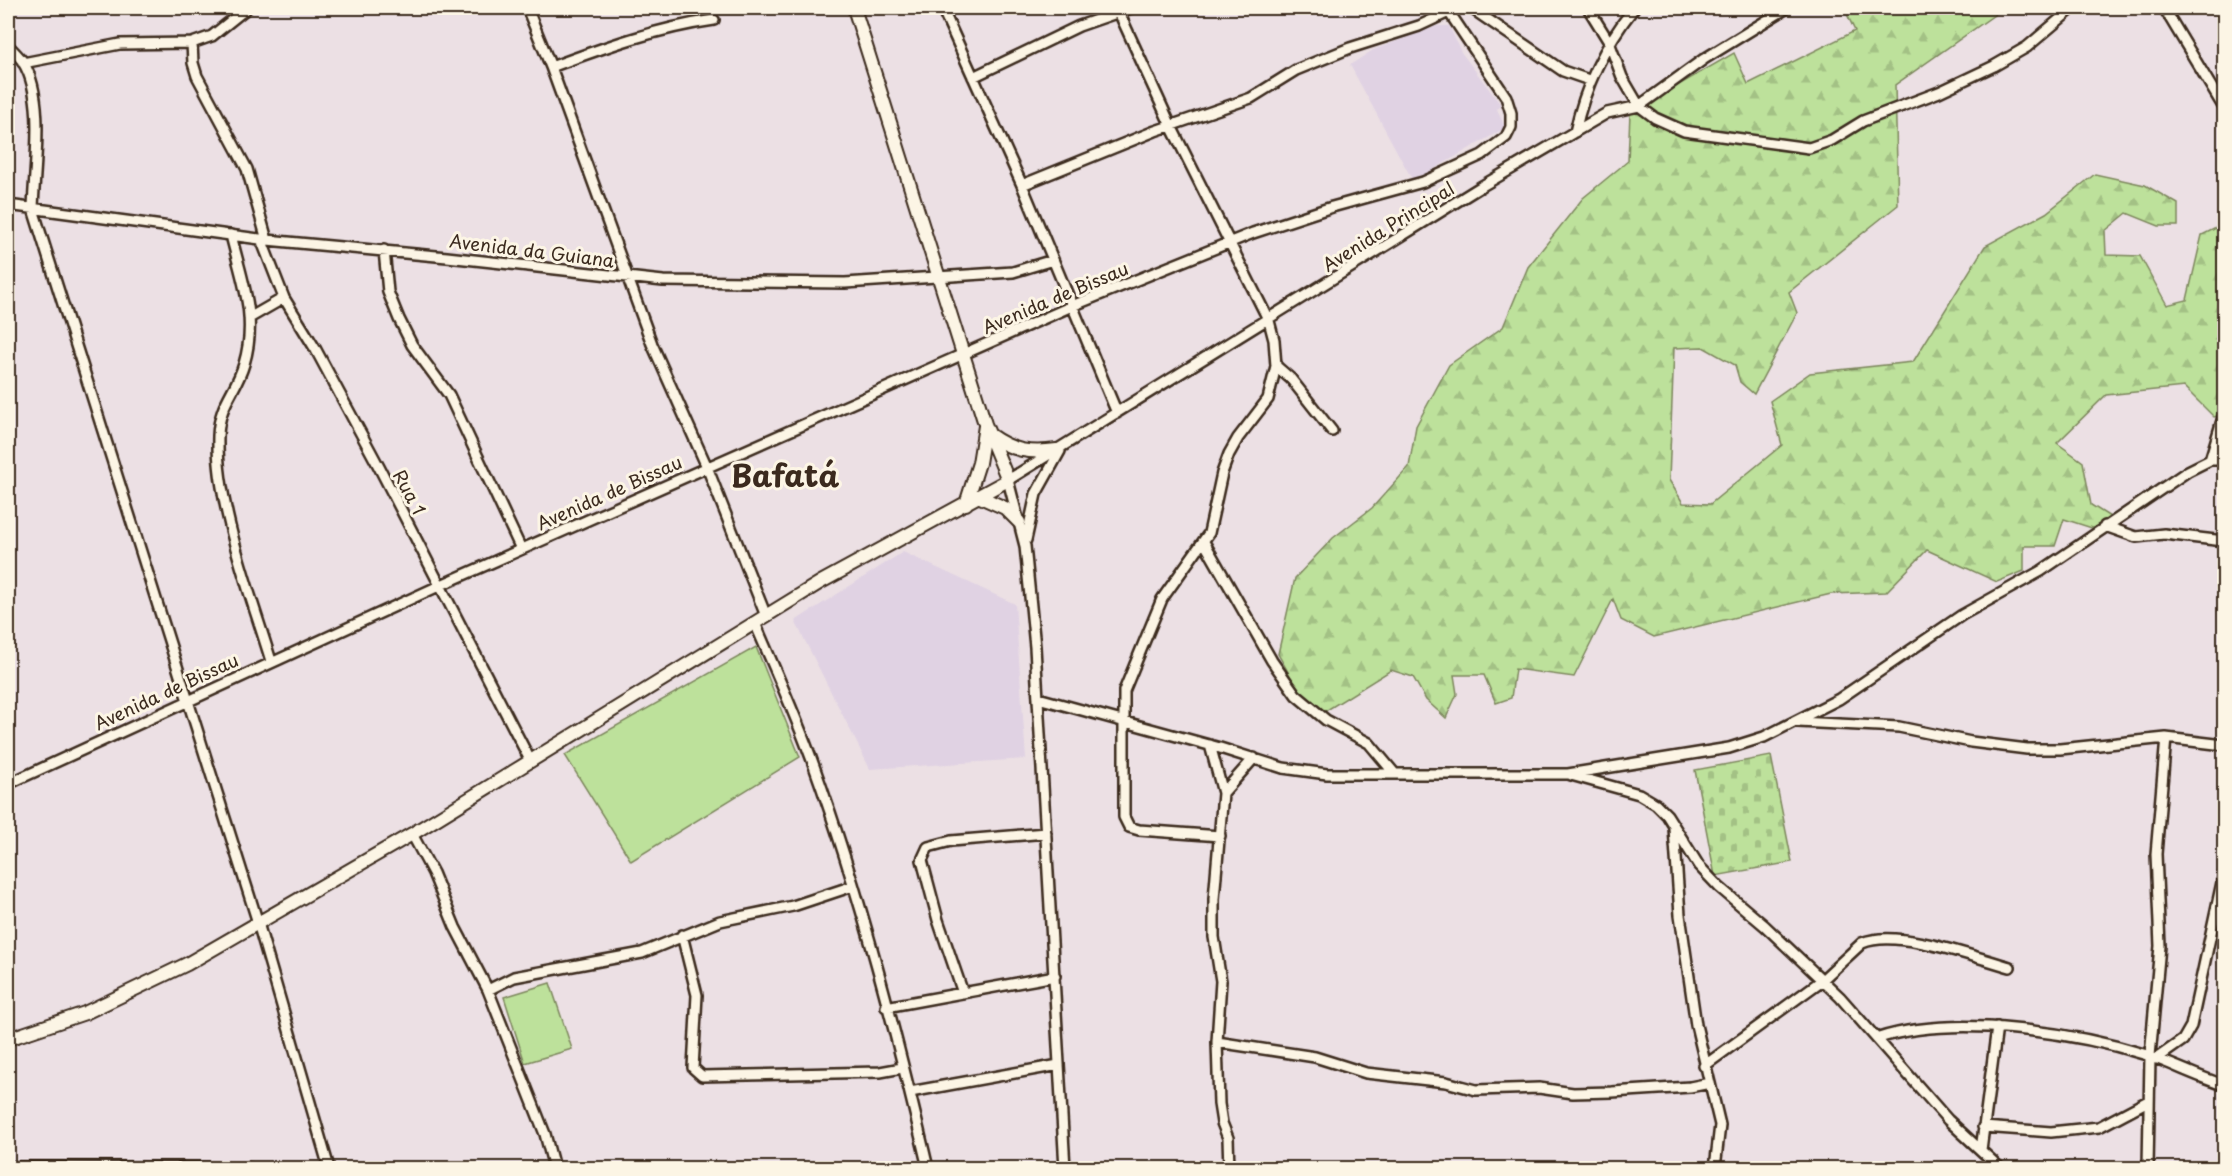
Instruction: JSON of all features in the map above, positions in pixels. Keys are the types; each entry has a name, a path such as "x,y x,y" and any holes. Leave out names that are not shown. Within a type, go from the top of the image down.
{"main road":[{"path":"8,1039 61,1023 118,1000 258,923 412,834 857,561 1008,480 987,429 854,8"},
{"path":"987,429 1017,450 1043,452 1059,448"},
{"path":"966,504 987,429"},
{"path":"978,496 1005,508 1019,522"}],"street":[{"path":"23,63 126,43 192,44 212,36 247,8"},
{"path":"526,8 551,67 652,344 707,468 766,616"},
{"path":"942,8 1022,185 1117,413"},
{"path":"973,77 1078,26 1118,10 1131,8"},
{"path":"1471,8 1563,71 1590,80"},
{"path":"1588,8 1609,42 1622,77 1639,106 1667,125 1684,130 1809,148 1832,140 1863,121 1939,92 1994,66 2027,47 2073,8"},
{"path":"1575,132 1590,80 1609,42 1634,8"},
{"name":"Avenida Principal","path":"1008,480 1269,321 1418,225 1607,112 1639,106 1704,59 1787,8"},
{"path":"2164,8 2224,108"},
{"path":"1118,10 1171,126 1269,321 1276,366 1268,399 1229,454 1222,472 1209,533 1175,579 1151,623 1124,691 1122,720 1124,817 1129,827 1139,830 1220,836"},
{"path":"1022,185 1171,126 1251,98 1296,70 1350,48 1419,26 1452,10"},
{"name":"Avenida de Bissau","path":"8,784 187,700 521,549 1072,306 1230,243 1332,207 1423,182 1482,155 1506,137 1511,128 1511,113 1506,96 1452,10"},
{"path":"551,67 627,39 683,24 714,20"},
{"name":"Rua 1","path":"192,44 193,63 197,76 247,169 264,240 284,298 316,350 441,585 530,760"},
{"path":"8,45 23,63 34,93 37,121 33,209 258,923 329,1168"},
{"name":"Avenida da Guiana","path":"8,205 264,240 384,250 629,278 711,283 845,283 938,275 1013,272 1053,260"},
{"path":"231,235 251,317 244,364 225,399 218,437 228,515 271,662"},
{"path":"384,250 388,292 399,319 412,345 449,395 521,549"},
{"path":"251,317 284,298"},
{"path":"1276,366 1291,379 1332,432"},
{"path":"2210,460 2224,414"},
{"path":"1025,546 1029,516 1036,494 1059,448"},
{"path":"1038,698 1300,772 1568,774 1729,748 1764,737 1798,722 1858,687 1962,615 2041,571 2188,471 2210,460 2224,460"},
{"path":"1008,480 1025,546 1038,698 1065,1168"},
{"path":"2105,526 2136,537 2164,534 2224,541"},
{"path":"1204,542 1272,661 1296,695 1326,720 1368,743 1395,774"},
{"path":"755,623 814,765 853,886 910,1092 928,1168"},
{"path":"1798,722 1899,727 1971,742 2045,750 2166,738 2224,745"},
{"path":"2148,1168 2148,1101 2160,966 2156,854 2166,738"},
{"path":"1210,745 1223,793 1214,899 1214,937 1221,981 1217,1041 1219,1104 1222,1123 1228,1138 1229,1168"},
{"path":"1223,793 1254,758"},
{"path":"1568,774 1639,794 1656,804 1674,826 1699,866 1719,887 1765,926 1879,1038 1948,1120 2000,1168"},
{"path":"1674,826 1680,915 1696,1025 1720,1125 1715,1168"},
{"path":"963,993 938,920 922,860 924,852 928,847 951,841 1046,833"},
{"path":"412,834 433,873 455,927 488,990 545,1134 554,1168"},
{"path":"2153,1057 2183,1040 2191,1026 2224,873"},
{"path":"488,990 514,977 642,953 720,921 793,906 853,886"},
{"path":"682,935 697,995 693,1068 702,1076 880,1072 902,1068"},
{"path":"1704,1066 1821,981 1862,943 1870,940 1920,944 2010,967"},
{"path":"886,1006 1055,976"},
{"path":"1981,1150 1997,1027"},
{"path":"1879,1038 1926,1029 1997,1027 2082,1040 2153,1057 2224,1085"},
{"path":"1217,1041 1315,1057 1366,1073 1446,1082 1476,1090 1539,1088 1573,1093 1612,1092 1690,1088 1710,1083"},
{"path":"910,1092 1059,1065"},
{"path":"1983,1127 2050,1132 2099,1127 2148,1101"},
{"path":"8,1167 249,1168"}],"shaded area":[{"path":"1437,26 1449,26 1461,52 1501,105 1497,109 1505,128 1413,181 1350,65 1373,50"},
{"path":"903,552 1015,604 1026,759 870,769 795,621"}],"green space":[{"path":"1844,8 2004,8 1895,85 1898,205 1789,292 1797,313 1754,394 1740,382 1735,365 1703,347 1674,348 1669,480 1683,503 1710,504 1782,445 1770,401 1810,373 1913,362 1985,246 2046,213 2095,174 2145,185 2178,204 2178,226 2159,226 2127,213 2105,231 2106,255 2140,256 2167,305 2187,300 2202,235 2224,224 2224,414 2214,417 2184,387 2106,395 2057,443 2083,462 2091,505 2115,520 2104,532 2064,519 2055,546 2024,546 2024,571 1997,582 1927,550 1886,592 1831,594 1654,637 1621,620 1613,599 1574,677 1515,669 1511,698 1496,703 1484,675 1454,675 1457,694 1446,718 1426,700 1413,677 1391,670 1319,715 1301,695 1278,654 1295,578 1333,538 1372,508 1409,467 1416,426 1449,365 1503,327 1528,267 1583,198 1628,161 1630,113 1734,53 1748,84 1855,31"},
{"path":"756,647 800,757 631,861 565,755"},
{"path":"1771,756 1792,862 1715,876 1695,770"},
{"path":"550,983 572,1049 525,1063 504,997"}],"district":[{"name":"Bafatá","path":"785,474"}]}
